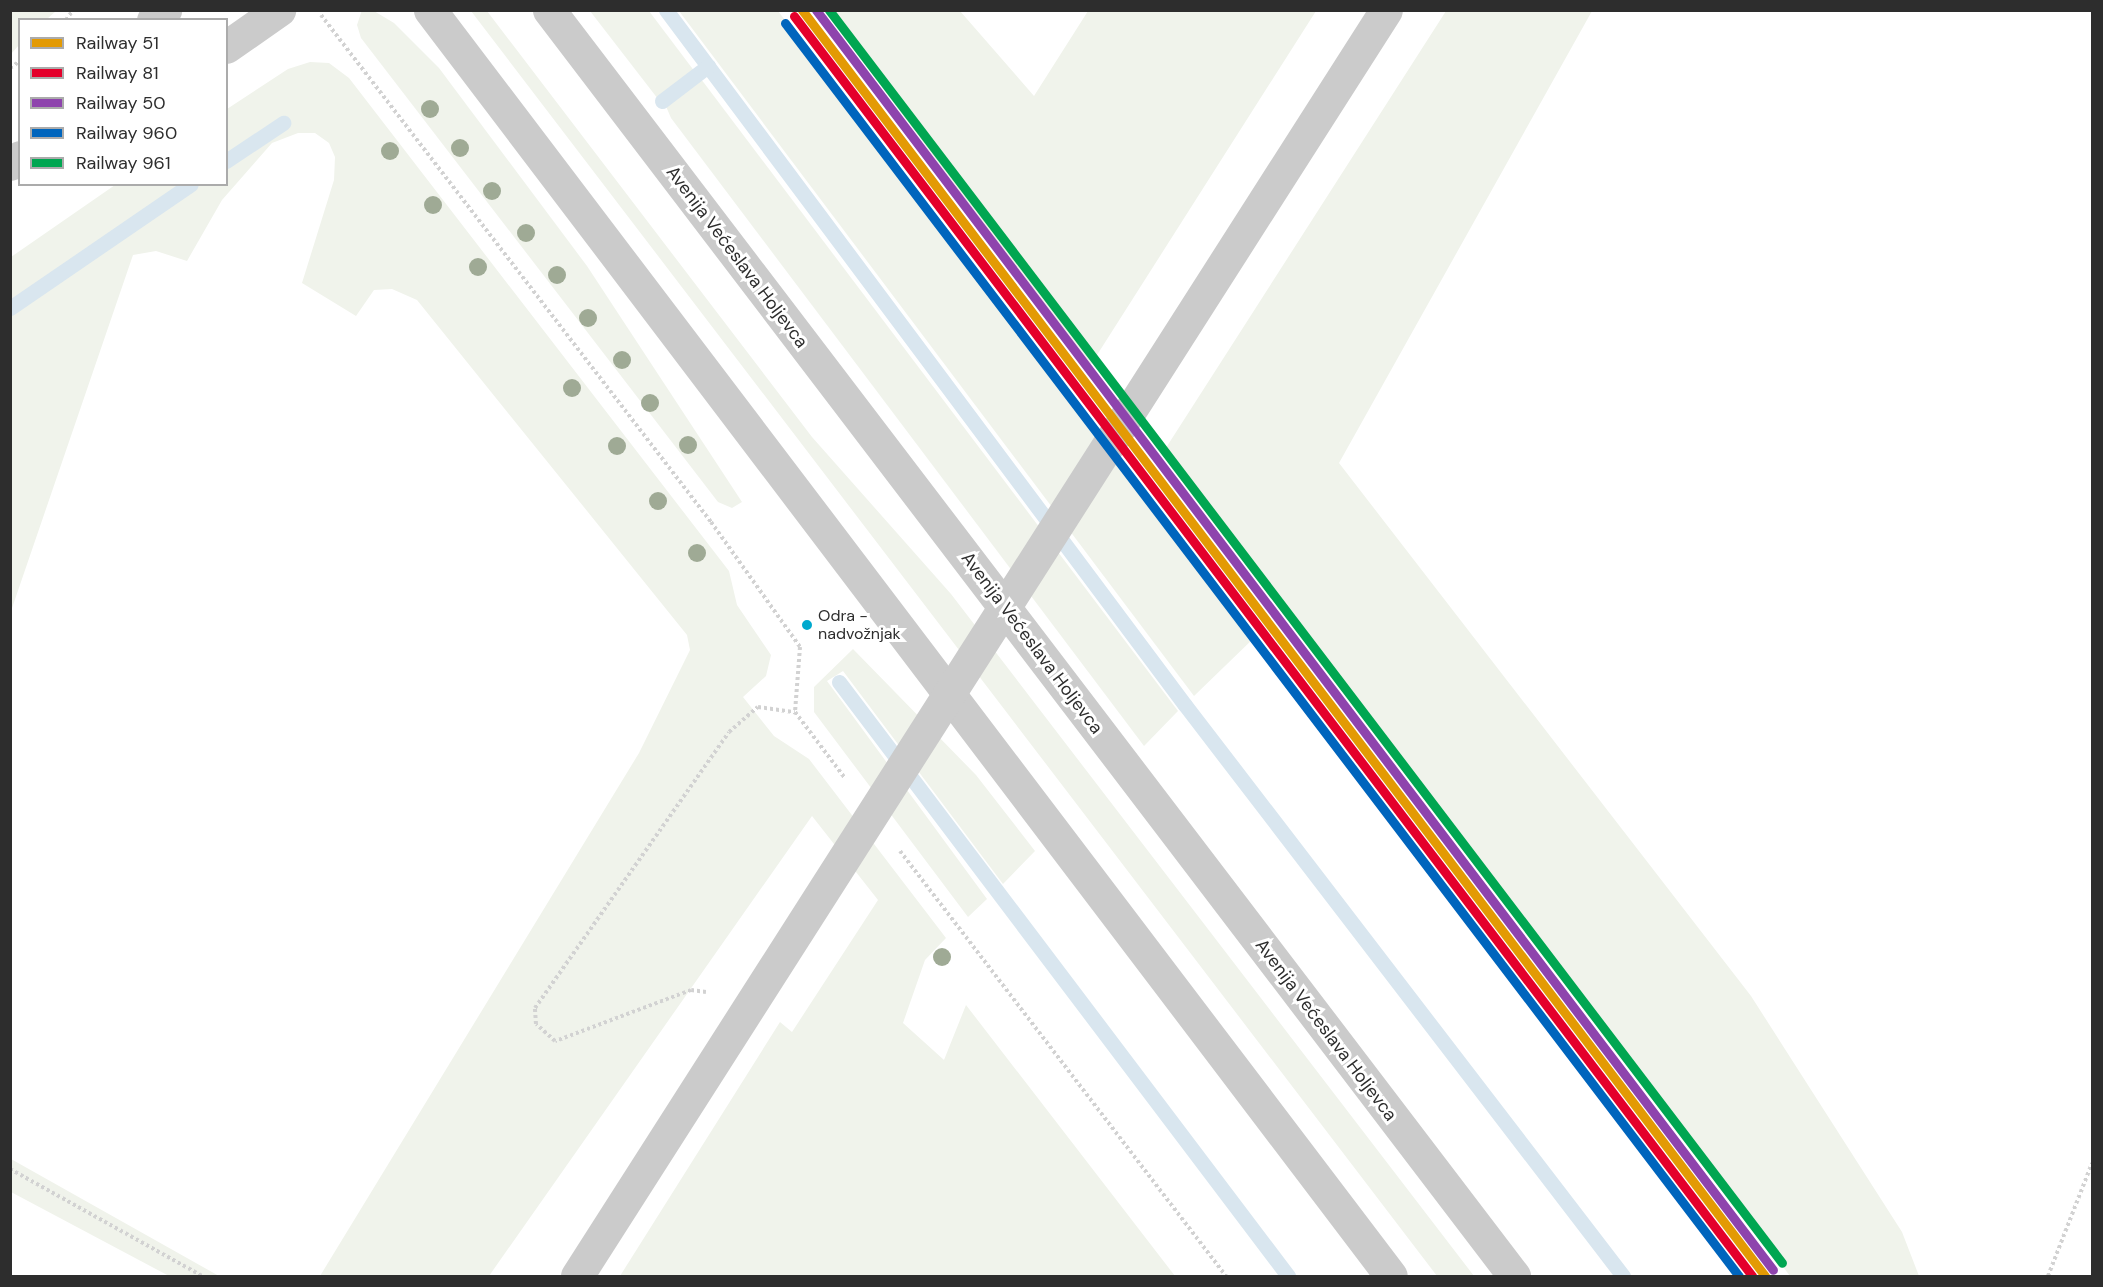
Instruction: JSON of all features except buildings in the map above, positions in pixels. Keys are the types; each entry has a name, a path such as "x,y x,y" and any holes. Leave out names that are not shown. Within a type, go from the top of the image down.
{"main road":[{"path":"228,46 279,10"},
{"path":"430,10 1391,1276"},
{"name":"Avenija Većeslava Holjevca","path":"549,10 1514,1276"},
{"path":"577,1276 801,929 1386,10"}],"path":[{"path":"318,10 711,522 800,647 795,712 852,787"},
{"path":"713,993 691,990 555,1041 536,1024 535,1008 729,732 758,707 795,712"},
{"path":"894,843 1226,1276"},
{"path":"2048,1276 2092,1163"},
{"path":"10,1170 201,1276"}],"shaded area":[{"path":"11,10 56,10 48,18 18,18 18,46 11,54"},
{"path":"362,10 374,11 394,23 439,68 587,266 742,502 732,508 718,502 361,38 357,25"},
{"path":"471,11 487,11 812,437 951,594 1474,1276 1437,1276"},
{"path":"590,11 649,11 695,72 658,99"},
{"path":"679,11 778,11 1256,636 1194,696"},
{"path":"825,11 960,11 1034,96 1088,11 1316,11 1090,366"},
{"path":"1446,11 1592,11 1339,463 1751,996 1902,1232 1919,1276 1790,1276 1162,454"},
{"path":"310,62 329,63 349,78 729,571 737,605 771,655 766,676 743,697 774,736 809,759 946,938 925,960 903,1023 944,1060 966,1005 1175,1276 620,1276 780,1022 792,1032 878,900 812,816 489,1276 320,1276 639,753 690,650 687,635 417,300 392,289 374,290 356,316 302,283 334,180 335,157 329,143 315,133 298,133 272,143 222,200 187,261 156,251 133,255 11,611 11,257 114,186 228,186 228,108 288,69"},
{"path":"698,75 1178,711 1144,746 671,118 665,104"},
{"path":"853,649 976,775 1035,851 1003,884 843,671 827,681 987,899 968,917 814,712 814,687"},
{"path":"11,1159 219,1276 169,1276 11,1192"}],"waterway":[{"path":"666,10 1185,705 1623,1276"},
{"path":"662,101 708,66"},
{"path":"228,160 283,123"},
{"path":"10,308 188,186"},
{"path":"839,682 1288,1276"}],"rail line":[{"name":"51","path":"802,10 1765,1276"},
{"name":"50","path":"816,10 1773,1270"},
{"name":"961","path":"829,10 1782,1263"},
{"name":"81","path":"794,16 1752,1276"},
{"name":"960","path":"785,23 1739,1276"}],"place":[{"name":"Odra - nadvožnjak","path":"807,625"}]}
